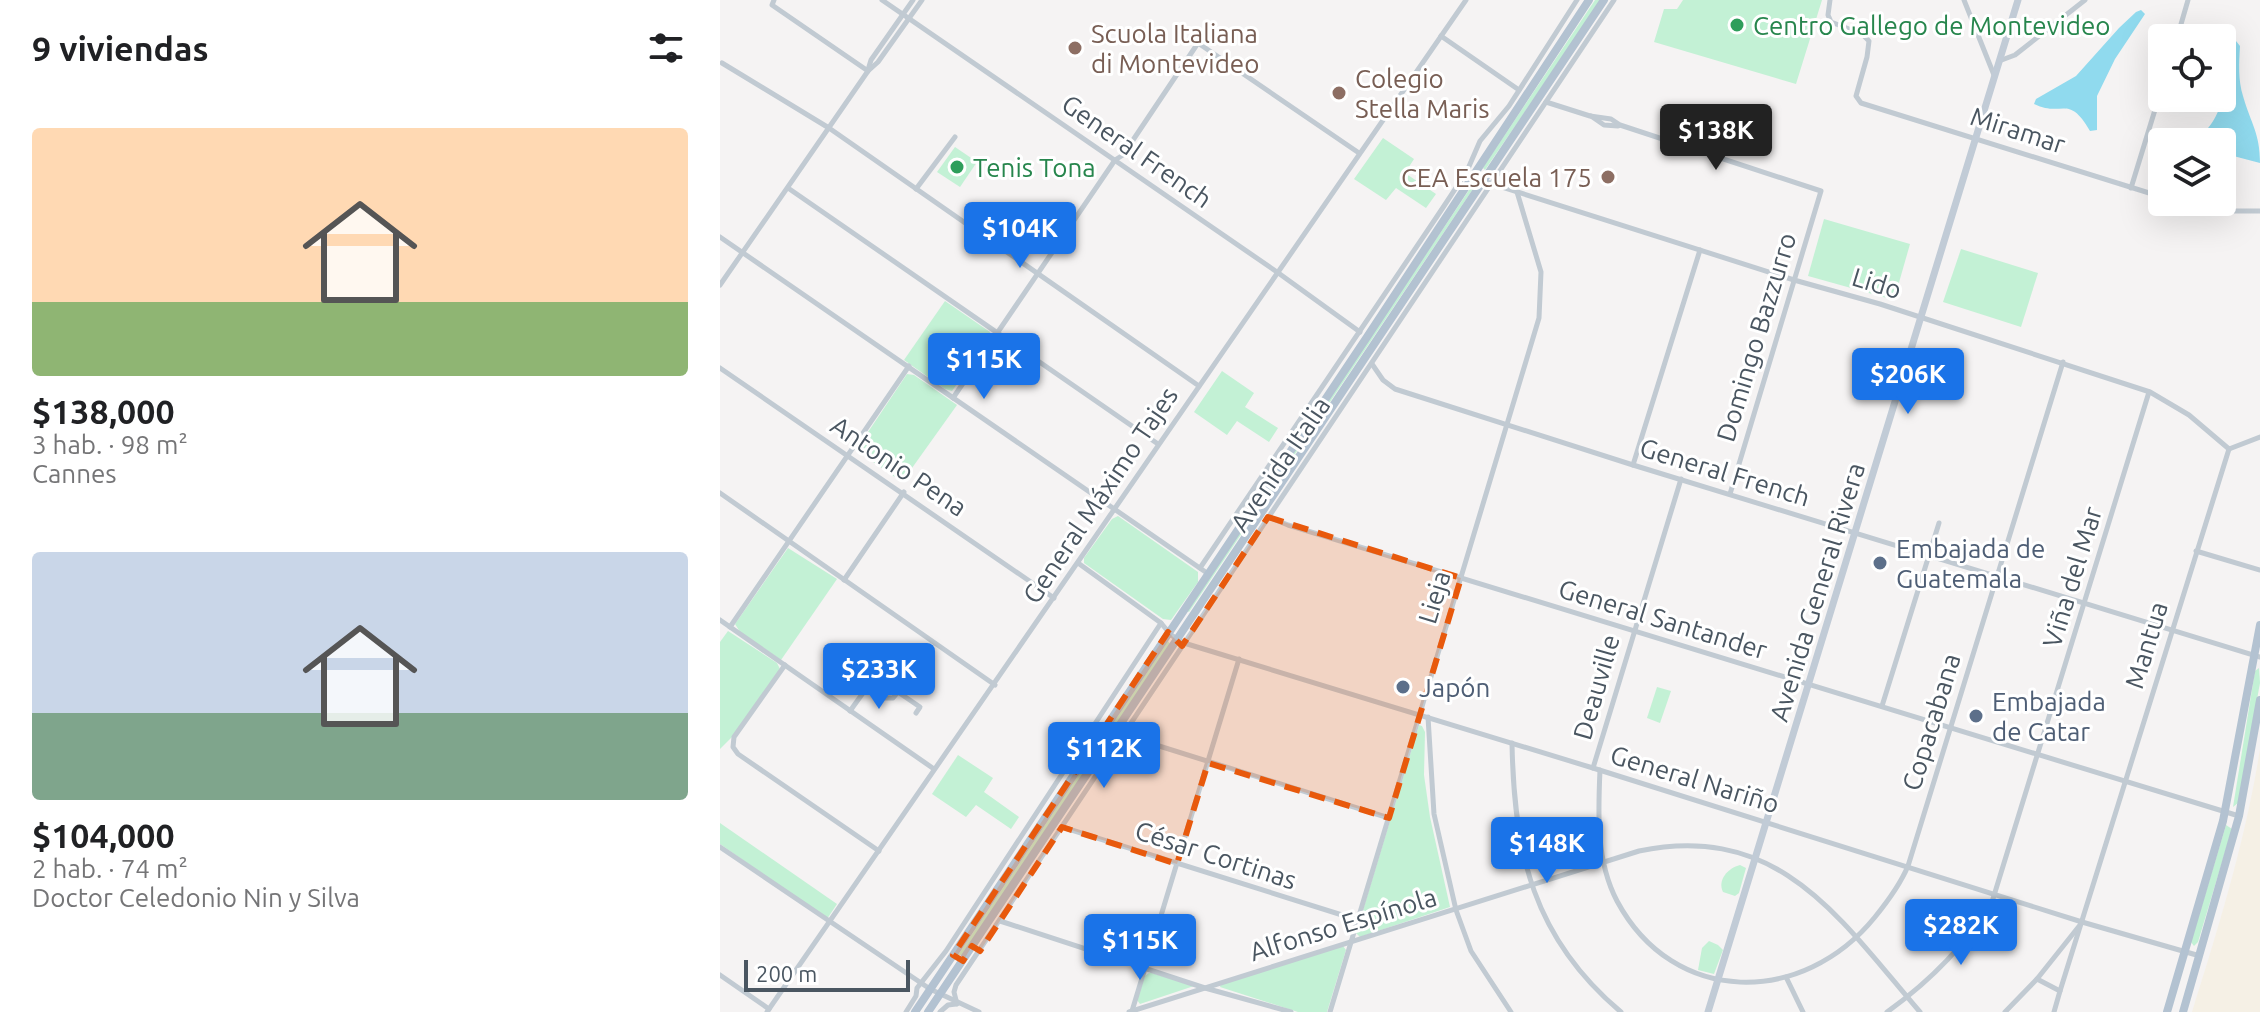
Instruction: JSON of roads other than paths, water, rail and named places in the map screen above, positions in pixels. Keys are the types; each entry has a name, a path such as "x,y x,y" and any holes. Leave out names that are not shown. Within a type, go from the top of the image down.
{"main road":[{"name":"Avenida Italia","path":"915,1012 1026,837 1179,616 1203,570 1589,0"},
{"name":"Avenida Italia","path":"926,1012 967,963 1181,641 1189,623 1266,514 1543,100 1604,0"},
{"name":"Avenida General Rivera","path":"1708,1012 2018,0"},
{"path":"2167,1012 2225,813 2257,656 2260,625"},
{"path":"2183,1012 2239,816 2260,700"},
{"path":"940,995 940,985 953,961 950,953"},
{"path":"926,1012 930,989"}],"street":[{"name":"General French","path":"882,0 1363,334"},
{"path":"868,71 871,60 913,0"},
{"path":"720,285 868,71 878,62 922,0"},
{"name":"General Máximo Tajes","path":"768,1010 1466,0"},
{"name":"Avenida Italia","path":"1471,173 1480,141 1519,90 1577,0"},
{"name":"Avenida Italia","path":"1543,100 1614,0"},
{"name":"Miramar","path":"1830,0 1828,15 1831,22 1862,34 1869,41 1856,96 1861,103 2148,193"},
{"path":"1964,0 1994,76"},
{"path":"1999,61 2015,55 2085,0"},
{"path":"2181,24 2188,0"},
{"path":"773,2 868,71"},
{"path":"1441,36 1519,90"},
{"path":"953,398 1036,272 1115,160 1123,155 1198,43 1359,153"},
{"path":"722,63 829,128 1199,386"},
{"name":"Domingo Bazzurro","path":"1543,100 1590,116 1604,125 1620,125 1821,191 1730,494"},
{"path":"2131,188 2154,112"},
{"path":"916,189 955,137"},
{"name":"Lido","path":"1471,173 1487,183 2063,362 2150,392 2181,409 2229,449"},
{"name":"Avenida Italia","path":"976,949 1000,921 1124,735 1181,641 1203,618 1266,514 1372,364 1487,183"},
{"path":"788,188 1158,444"},
{"name":"Lieja","path":"1330,1012 1534,336 1542,291 1537,250 1517,192"},
{"path":"2236,211 2260,211"},
{"path":"720,237 1203,570"},
{"path":"1633,465 1700,250"},
{"name":"Copacabana","path":"1718,980 1755,983 1786,977 1826,961 1856,937 1888,901 1908,866 2063,362"},
{"name":"General French","path":"1372,364 1383,380 1395,389 2257,656"},
{"path":"730,627 909,366"},
{"name":"Antonio Pena","path":"720,368 1054,598"},
{"name":"Viña del Mar","path":"1887,1012 1947,961 1972,932 1995,893 2150,392"},
{"path":"2229,449 2260,437"},
{"name":"Mantua","path":"2054,1012 2229,449"},
{"name":"Deauville","path":"1593,768 1681,479"},
{"path":"844,580 904,492"},
{"path":"720,493 995,685"},
{"name":"General Santander","path":"1266,514 1633,632 1810,683 2239,816"},
{"path":"1882,706 1939,523"},
{"path":"2196,551 2260,570"},
{"path":"1078,563 1181,641"},
{"path":"1179,616 1189,623"},
{"path":"720,620 934,769"},
{"name":"Avenida Italia","path":"1026,837 1161,623"},
{"name":"General Nariño","path":"1181,641 2200,956"},
{"path":"826,651 870,683 850,711"},
{"path":"1131,1012 1239,659"},
{"path":"785,665 734,737 733,747 738,754 879,851"},
{"path":"868,686 885,698 893,698 898,692 920,707 916,713"},
{"path":"1428,717 1434,814 1456,910 1471,951 1511,1012"},
{"path":"1124,735 1389,818"},
{"path":"1512,743 1514,813 1540,908 1568,956 1594,988 1621,1012"},
{"name":"Deauville","path":"1600,770 1603,862 1618,902 1650,945 1676,964 1718,980"},
{"name":"César Cortinas","path":"1062,827 1358,920"},
{"name":"Alfonso Espínola","path":"1131,1012 1603,862 1648,849 1683,846 1741,853 1792,877 1833,910 1920,1012"},
{"path":"720,847 930,989 979,1012"},
{"path":"1000,921 1205,988 1291,1012"},
{"path":"2005,1012 2037,979 2082,922"},
{"path":"950,953 967,963"},
{"name":"Avenida Italia","path":"906,1012 921,983 950,953"},
{"name":"Avenida Italia","path":"957,1004 955,989 967,963"},
{"path":"720,975 768,1010"},
{"path":"1786,977 1803,1012"},
{"path":"2037,979 2060,991"},
{"path":"940,1012 948,1005 957,1004"}],"water":[{"path":"2141,10 2145,14 2115,59 2097,96 2097,130 2090,131 2070,109 2044,108 2034,104 2036,99 2076,76 2119,28"},
{"path":"2236,41 2240,46 2240,84 2257,136 2260,163 2236,157 2236,128 2208,128 2218,112 2236,112"}],"place":[{"name":"Centro Gallego de Montevideo","path":"1737,25"},
{"name":"Scuola Italiana di Montevideo","path":"1075,48"},
{"name":"Colegio Stella Maris","path":"1339,93"},
{"name":"Tenis Tona","path":"957,167"},
{"name":"CEA Escuela 175","path":"1608,177"},
{"name":"Embajada de Guatemala","path":"1880,563"},
{"name":"Japón","path":"1403,687"},
{"name":"Embajada de Catar","path":"1976,716"}]}
